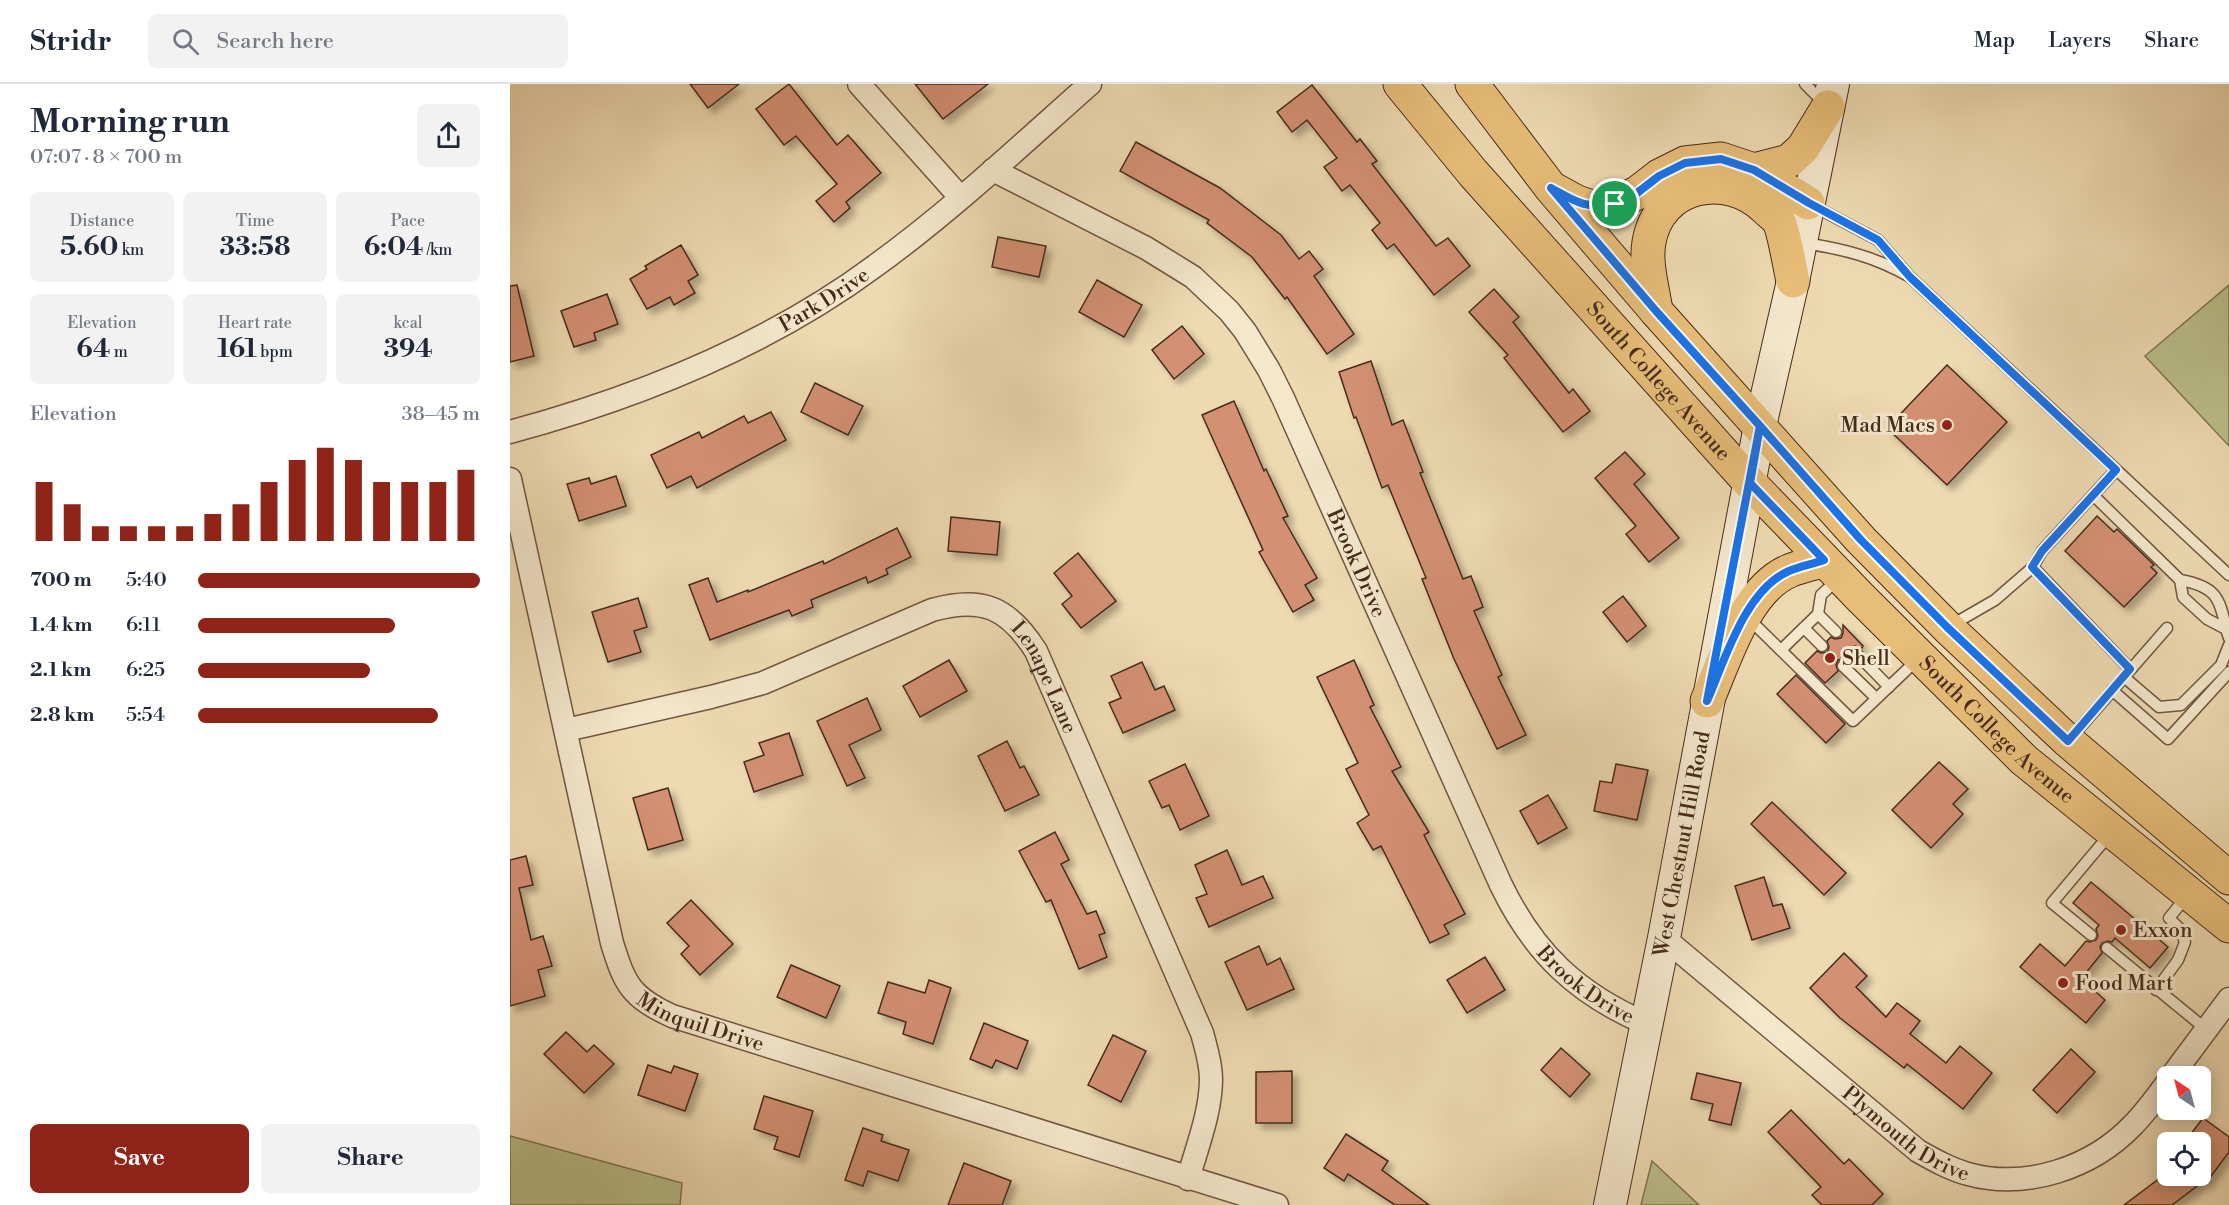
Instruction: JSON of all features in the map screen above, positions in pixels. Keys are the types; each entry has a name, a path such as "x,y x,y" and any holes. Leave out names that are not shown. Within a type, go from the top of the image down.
{"main road":[{"name":"South College Avenue","path":"1400,84 1473,173 1750,483 1832,568 2024,760 2229,926"},
{"name":"South College Avenue","path":"1472,84 1551,188 1656,311 1861,540 1948,628 2068,741 2229,878"},
{"path":"1754,170 1789,161 1803,148 1831,96"},
{"path":"1551,188 1592,207 1615,204 1637,193 1659,176 1685,163 1721,159 1754,170 1809,203"},
{"path":"1656,311 1647,258 1649,241 1658,218 1668,203 1684,193 1706,187 1728,187 1758,201 1779,222 1793,280"},
{"path":"1707,701 1745,615 1763,590 1788,572 1832,568"}],"street":[{"path":"859,84 960,197"},
{"name":"Park Drive","path":"510,432 588,410 714,360 840,291 875,267 993,170 1090,84"},
{"name":"West Chestnut Hill Road","path":"1610,1205 1664,938 1760,426 1831,96"},
{"name":"Brook Drive","path":"993,170 1170,261 1212,294 1245,331 1283,398 1511,905 1536,944 1569,977 1607,1004 1647,1024"},
{"name":"Minquil Drive","path":"510,479 612,943 624,979 635,994 672,1016 1277,1205"},
{"name":"Lenape Lane","path":"566,730 711,698 763,683 932,610 954,604 972,603 1004,614 1017,623 1036,651 1202,1033 1210,1069 1209,1101 1188,1179"},
{"name":"Plymouth Drive","path":"1664,938 1918,1151 1944,1166 1968,1174 1996,1179 2028,1179 2057,1172 2110,1146 2133,1125 2157,1096"},
{"path":"2179,1066 2229,999"}],"lane":[{"path":"1805,84 1831,96"},
{"path":"1809,203 1878,240 1910,277 2229,575"},
{"path":"1801,242 1837,248 1887,263 1910,277"},
{"path":"1948,628 1995,600 2032,567 2042,551 2116,470"},
{"path":"2094,496 2180,580 2202,584 2222,603 2228,634"},
{"path":"2032,567 2159,707 2181,705 2221,664 2229,645"},
{"path":"1781,650 1818,614 1821,595 1832,568"},
{"path":"2180,580 2183,597 2228,634"},
{"path":"1818,614 1836,632"},
{"path":"1745,615 1853,721 1920,657"},
{"path":"1804,628 1822,646"},
{"path":"2068,741 2168,628"},
{"path":"1856,653 1889,687"},
{"path":"1843,666 1876,698"},
{"path":"2112,690 2168,739 2229,672"},
{"path":"2091,935 2052,903 2112,832"},
{"path":"2156,990 2178,960 2185,942 2180,929 2169,918 2189,893"},
{"path":"2107,948 2207,1030"}],"green space":[{"path":"2229,285 2229,446 2145,356"},
{"path":"510,1136 682,1183 680,1205 510,1205"},
{"path":"1652,1161 1699,1205 1641,1205"}],"building":[{"path":"690,84 739,84 708,108"},
{"path":"789,84 837,145 848,135 881,173 846,202 850,208 834,222 816,201 837,184 796,136 784,145 756,109"},
{"path":"915,84 988,84 943,119"},
{"path":"1312,85 1357,142 1360,139 1377,161 1372,164 1436,246 1448,238 1470,266 1434,295 1394,244 1387,249 1372,230 1380,223 1350,185 1342,191 1324,167 1337,158 1307,120 1292,132 1277,112"},
{"path":"1136,142 1220,188 1281,235 1299,259 1309,251 1323,269 1314,276 1354,334 1327,354 1287,297 1285,299 1252,257 1207,223 1209,220 1120,171"},
{"path":"998,237 1046,246 1039,277 992,267"},
{"path":"681,245 698,275 688,281 695,293 674,305 670,297 647,309 630,279 647,269 645,266"},
{"path":"1097,280 1142,305 1124,337 1079,312"},
{"path":"517,285 534,356 510,362 510,286"},
{"path":"1494,289 1519,317 1513,322 1569,393 1573,389 1590,411 1563,432 1504,358 1508,355 1469,312"},
{"path":"607,294 618,324 594,333 596,340 574,347 561,311"},
{"path":"1182,326 1204,354 1174,379 1152,350"},
{"path":"1371,361 1392,425 1403,420 1423,472 1420,473 1463,579 1471,576 1483,607 1474,611 1502,675 1498,677 1526,735 1497,749 1454,659 1422,579 1426,578 1388,485 1382,488 1356,417 1354,418 1339,372"},
{"name":"Mad Macs","path":"1947,365 2007,422 1947,485 1887,428"},
{"path":"815,383 863,406 848,435 801,412"},
{"path":"1234,401 1264,471 1266,469 1288,516 1283,518 1317,578 1305,585 1314,600 1293,612 1259,552 1263,550 1202,415"},
{"path":"771,412 786,440 697,488 691,476 667,488 651,455 699,432 702,438 744,416 748,423"},
{"path":"1625,452 1645,474 1634,484 1679,538 1649,562 1626,534 1636,526 1595,478"},
{"path":"616,476 626,506 579,521 567,484 589,478 591,484"},
{"path":"2097,516 2114,532 2117,529 2154,565 2151,567 2157,573 2124,607 2065,551"},
{"path":"951,517 1000,522 997,555 948,551"},
{"path":"897,528 911,557 886,569 888,574 868,583 866,577 811,600 813,607 792,616 789,610 710,640 689,585 708,578 717,602 748,590 748,592 823,561 824,564"},
{"path":"1078,553 1116,601 1081,628 1062,604 1072,596 1054,573"},
{"path":"1623,596 1646,626 1627,642 1603,612"},
{"path":"638,598 647,627 634,631 641,652 608,662 592,612"},
{"name":"Shell","path":"1843,625 1863,646 1862,648 1855,646 1850,648 1851,658 1848,661 1838,660 1836,665 1838,671 1825,683 1805,663 1817,651 1827,652 1829,647 1827,641 1831,637 1841,638"},
{"path":"949,660 967,691 920,717 903,686"},
{"path":"1354,660 1374,705 1370,707 1401,767 1392,771 1429,832 1424,835 1465,914 1444,925 1449,934 1430,943 1381,846 1373,850 1357,823 1369,815 1346,769 1358,763 1317,677"},
{"path":"1142,662 1155,690 1164,686 1175,710 1123,733 1109,703 1121,698 1111,676"},
{"path":"1796,675 1845,724 1826,743 1777,694"},
{"path":"867,698 881,730 849,745 865,778 847,786 817,721"},
{"path":"789,733 803,775 754,792 744,762 764,755 759,743"},
{"path":"1007,741 1020,768 1024,766 1039,795 1005,811 978,756"},
{"path":"1939,762 1968,789 1953,804 1963,814 1931,848 1892,810"},
{"path":"1185,764 1209,816 1180,830 1169,805 1162,808 1149,781"},
{"path":"1616,764 1648,770 1637,820 1594,811 1600,781 1612,783"},
{"path":"668,788 683,840 648,850 633,798"},
{"path":"1548,795 1567,828 1538,844 1520,811"},
{"path":"1772,802 1846,873 1824,895 1751,824"},
{"path":"1055,832 1069,860 1061,864 1087,914 1096,911 1105,933 1099,935 1107,957 1079,969 1051,900 1046,902 1019,851"},
{"path":"1227,850 1242,885 1263,876 1273,898 1209,927 1196,898 1207,894 1195,865"},
{"path":"526,856 533,885 519,888 531,940 543,936 552,966 538,970 545,996 510,1006 510,860"},
{"path":"1764,877 1773,906 1782,904 1790,928 1752,940 1735,886"},
{"path":"2091,882 2168,947 2150,968 2115,938 2112,942 2102,943 2100,947 2102,953 2081,979 2105,1000 2086,1023 2020,967 2040,944 2065,966 2086,941 2096,940 2098,936 2096,929 2099,925 2073,903"},
{"path":"691,900 733,944 700,975 681,954 689,946 667,923"},
{"path":"1259,946 1267,965 1280,958 1294,989 1247,1010 1225,962"},
{"path":"1844,953 1867,976 1856,987 1886,1017 1897,1003 1920,1021 1910,1034 1946,1063 1960,1046 1992,1073 1963,1109 1907,1064 1904,1068 1840,1018 1810,988"},
{"path":"1485,957 1505,990 1467,1013 1447,980"},
{"path":"791,965 840,986 826,1018 777,997"},
{"path":"929,980 951,988 933,1044 903,1034 906,1022 878,1013 888,982 925,993"},
{"path":"984,1023 1028,1041 1017,1069 996,1060 992,1068 970,1059"},
{"path":"566,1032 587,1052 594,1045 614,1064 584,1093 544,1054"},
{"path":"1113,1035 1146,1051 1121,1102 1088,1085"},
{"path":"1561,1048 1590,1074 1570,1097 1541,1070"},
{"path":"2071,1049 2095,1072 2057,1113 2033,1090"},
{"path":"648,1065 671,1073 674,1066 698,1074 685,1111 638,1095"},
{"path":"1292,1071 1292,1123 1256,1123 1256,1072"},
{"path":"1697,1073 1741,1083 1731,1125 1709,1120 1713,1104 1691,1099"},
{"path":"764,1096 813,1111 799,1157 774,1149 778,1137 754,1129"},
{"path":"1791,1110 1844,1164 1849,1159 1883,1194 1872,1205 1822,1205 1812,1195 1821,1187 1768,1132"},
{"path":"2201,1120 2206,1120 2229,1137 2229,1152 2211,1176 2211,1132 2192,1132"},
{"path":"863,1128 883,1135 881,1141 909,1150 898,1181 868,1171 863,1186 845,1180"},
{"path":"1346,1134 1388,1161 1382,1170 1429,1205 1395,1205 1348,1174 1344,1181 1324,1168"},
{"path":"964,1163 1011,1181 1002,1205 948,1205"},
{"path":"2157,1180 2157,1186 2197,1186 2172,1205 2124,1205"}],"place":[{"name":"Mad Macs","path":"1947,425"},
{"name":"Shell","path":"1830,658"},
{"name":"Exxon","path":"2121,930"},
{"name":"Food Mart","path":"2063,983"}],"route":[{"path":"1615,204 1592,207 1551,188 1656,311 1760,426 1707,701 1745,615 1763,590 1788,572 1824,560 1750,483 1760,426 1861,540 1948,628 2068,741 2130,669 2032,567 2042,551 2116,470 1910,277 1878,240 1754,170 1721,159 1685,163 1659,176 1637,193 1615,204"}]}
